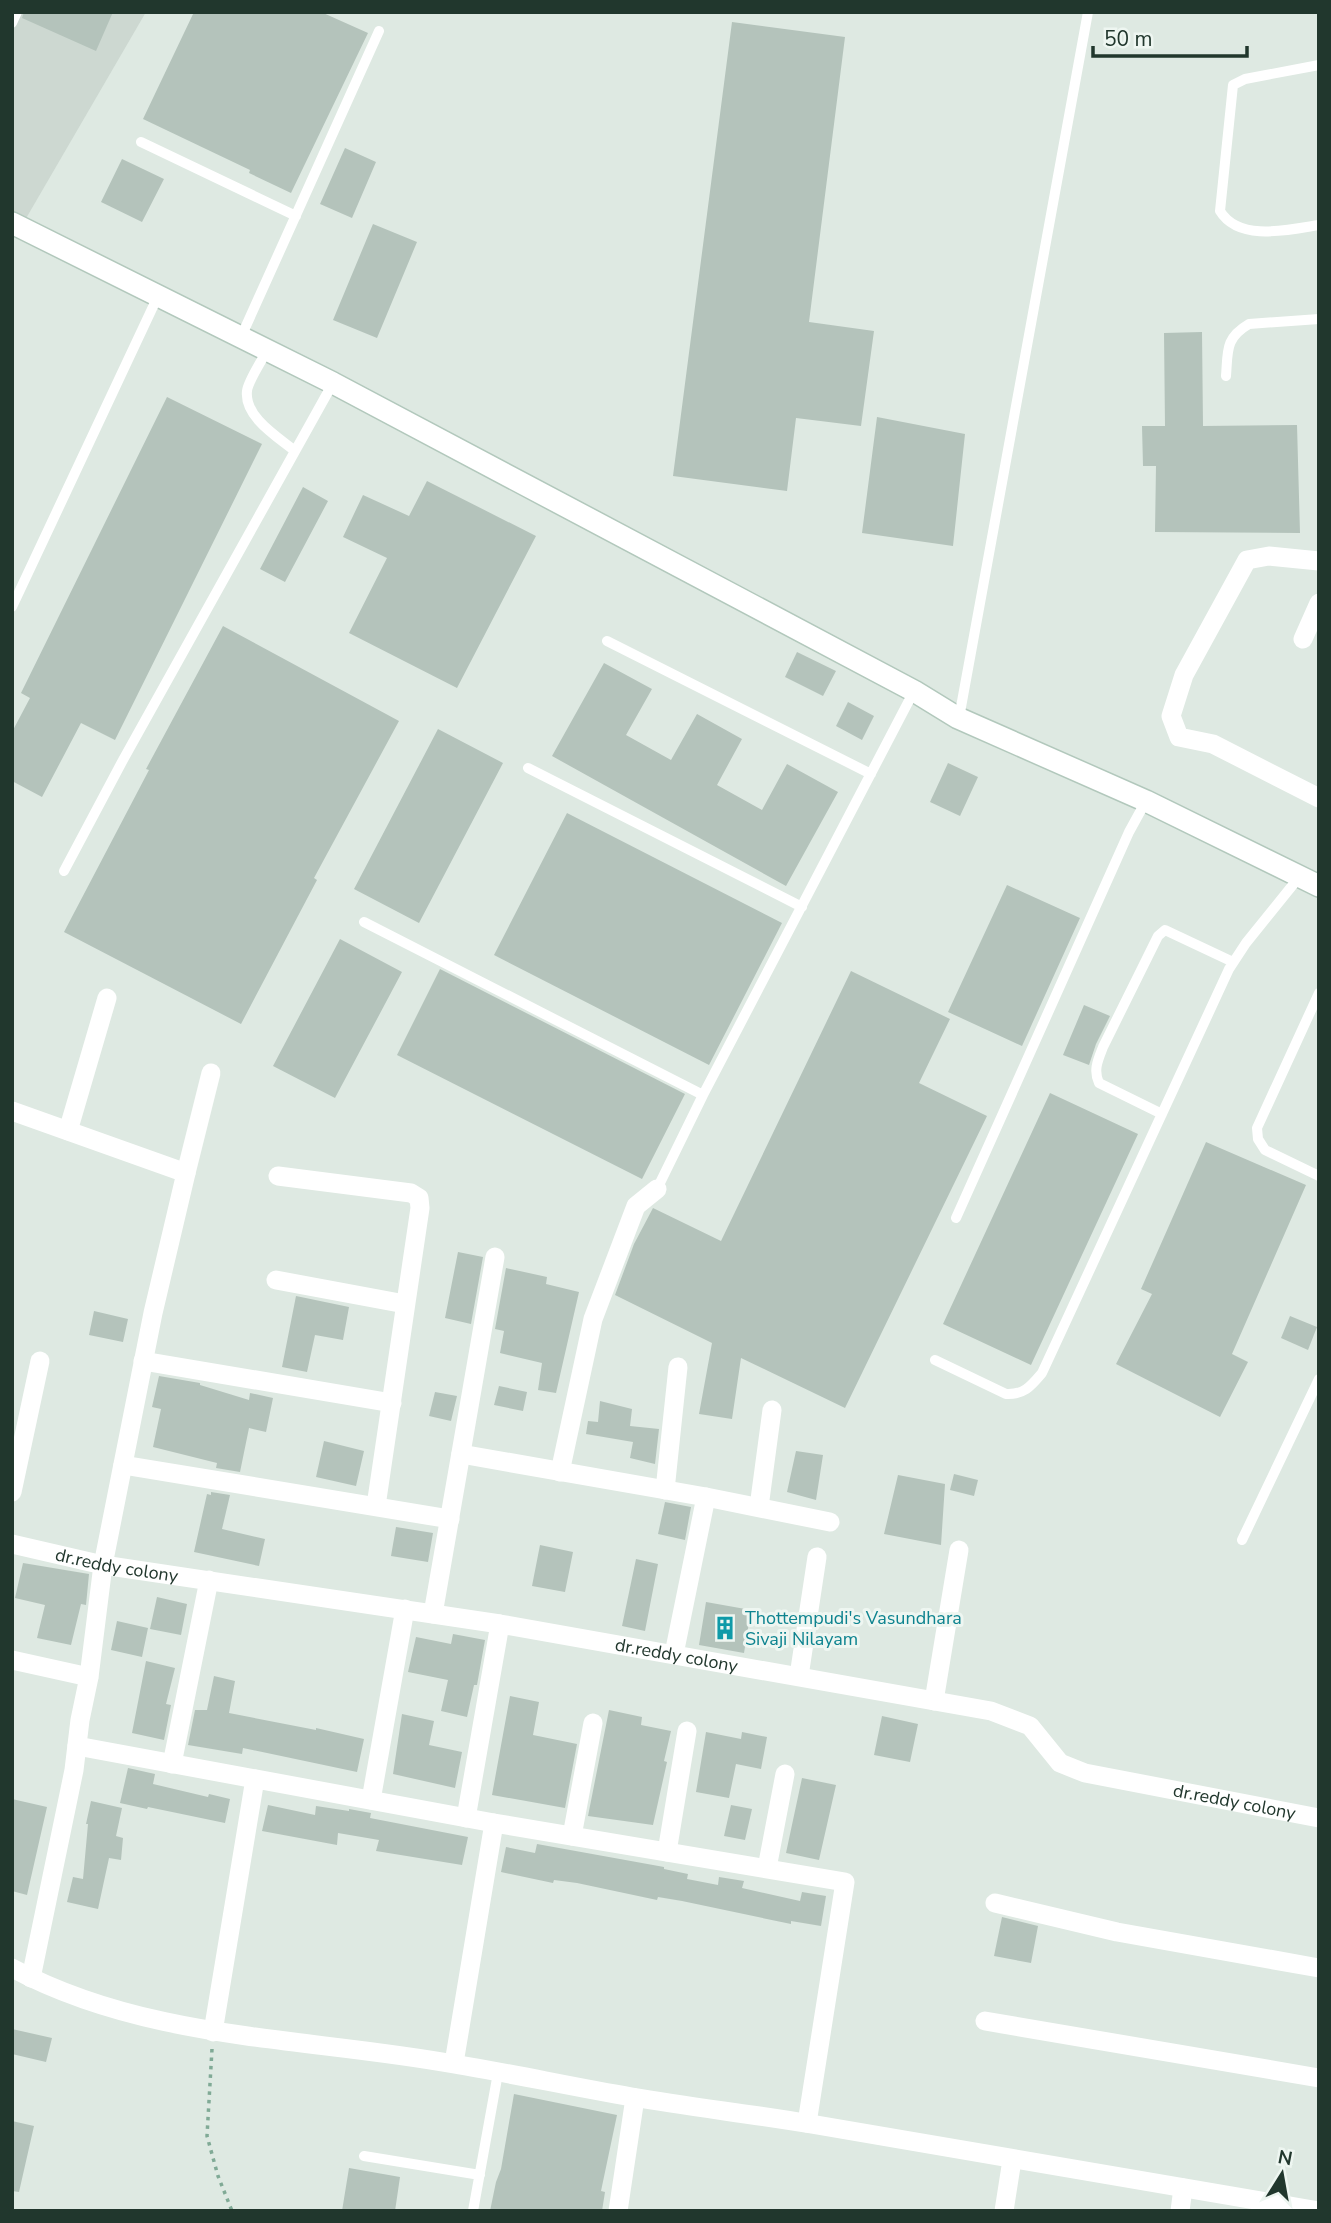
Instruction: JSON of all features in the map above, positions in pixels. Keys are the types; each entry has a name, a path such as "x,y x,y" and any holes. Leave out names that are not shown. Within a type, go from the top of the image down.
{"street":[{"path":"12,223 333,383 914,691 958,718 1146,801 1310,881"},
{"path":"1318,561 1269,556 1247,560 1184,675 1171,716 1179,737 1213,744 1319,798"},
{"path":"1303,639 1319,603"},
{"path":"68,1131 107,998"},
{"path":"31,1978 77,1746 103,1565 143,1361 211,1073"},
{"path":"12,1111 186,1173"},
{"path":"278,1175 411,1193 419,1198 420,1208 376,1506"},
{"path":"559,1472 593,1319 636,1206 657,1189"},
{"path":"433,1614 495,1257"},
{"path":"276,1280 405,1304"},
{"path":"143,1361 392,1403"},
{"path":"12,1492 40,1362"},
{"path":"665,1489 678,1367"},
{"path":"759,1507 772,1410"},
{"path":"461,1454 665,1489 830,1522"},
{"path":"123,1465 450,1519"},
{"path":"674,1654 706,1497"},
{"name":"dr.reddy colony","path":"12,1544 103,1565 499,1624 991,1711 1030,1726 1060,1763 1085,1773 1319,1818"},
{"path":"934,1700 959,1550"},
{"path":"799,1676 817,1557"},
{"path":"172,1764 209,1580"},
{"path":"371,1801 405,1609"},
{"path":"466,1818 499,1624"},
{"path":"12,1660 89,1677"},
{"path":"572,1836 593,1723"},
{"path":"667,1852 687,1731"},
{"path":"77,1746 494,1824 845,1882 807,2123"},
{"path":"767,1868 785,1774"},
{"path":"214,2032 255,1779"},
{"path":"453,2063 494,1824"},
{"path":"995,1903 1117,1931 1319,1968"},
{"path":"12,1968 113,2010 214,2032 453,2063 635,2098 807,2123 1012,2161 1319,2210"},
{"path":"985,2021 1319,2078"},
{"path":"618,2211 635,2098"},
{"path":"1004,2211 1012,2161"},
{"path":"1180,2211 1183,2188"}],"lane":[{"path":"12,23 17,12"},
{"path":"958,718 1088,12"},
{"path":"241,337 379,31"},
{"path":"1319,65 1245,79 1233,85 1220,211 1226,221 1239,227 1276,232 1319,225"},
{"path":"141,142 296,216"},
{"path":"12,607 158,296"},
{"path":"1226,376 1228,345 1232,336 1241,328 1249,324 1319,319"},
{"path":"267,350 247,391 250,408 262,424 295,451"},
{"path":"64,872 123,760 333,383"},
{"path":"607,641 872,774"},
{"path":"657,1189 703,1095 914,691"},
{"path":"528,768 802,907"},
{"path":"956,1218 1129,832 1146,801"},
{"path":"935,1360 1006,1394 1027,1390 1035,1382 1047,1362 1233,962 1310,881"},
{"path":"364,922 703,1095"},
{"path":"1162,1114 1099,1083 1096,1066 1103,1047 1158,936 1165,930 1233,962"},
{"path":"1319,993 1257,1128 1258,1139 1265,1150 1319,1175"},
{"path":"1242,1540 1319,1379"},
{"path":"473,2211 498,2073"},
{"path":"364,2156 480,2175"}],"path":[{"path":"214,2032 207,2136 218,2176 232,2211"}],"shaded area":[{"path":"12,12 146,12 21,227 12,223"}],"building":[{"path":"24,12 113,12 96,51 22,18"},
{"path":"194,12 321,12 368,33 291,193 249,173 250,170 143,119"},
{"path":"732,22 845,37 809,322 874,331 861,426 796,418 787,491 673,476"},
{"path":"345,148 376,162 352,218 320,204"},
{"path":"122,159 164,179 142,222 101,202"},
{"path":"373,224 417,242 377,338 333,320"},
{"path":"1202,332 1203,426 1297,425 1300,533 1155,532 1156,466 1143,466 1142,426 1165,426 1164,333"},
{"path":"167,397 262,444 115,740 81,723 42,797 12,781 12,732 30,698 21,693"},
{"path":"877,417 965,434 953,546 862,533"},
{"path":"427,481 536,536 457,688 349,633 387,558 343,537 363,495 409,516"},
{"path":"303,487 328,501 285,582 260,569"},
{"path":"223,626 399,721 314,878 317,880 241,1024 64,932 149,770 146,769"},
{"path":"797,652 836,671 823,696 785,677"},
{"path":"604,663 652,689 626,735 671,760 697,714 742,739 717,785 762,810 787,764 838,792 786,886 552,756"},
{"path":"848,702 874,716 862,740 836,726"},
{"path":"438,729 503,763 419,923 354,889"},
{"path":"948,763 978,777 960,816 930,802"},
{"path":"567,813 782,923 709,1065 494,955"},
{"path":"1007,885 1080,918 1022,1046 948,1012"},
{"path":"340,939 402,972 335,1098 273,1066"},
{"path":"440,969 685,1094 642,1179 397,1055"},
{"path":"851,971 950,1019 919,1083 987,1116 845,1408 741,1358 732,1419 699,1414 712,1343 615,1295 634,1244 653,1208 721,1241"},
{"path":"1084,1005 1110,1016 1089,1065 1063,1055"},
{"path":"1050,1093 1138,1134 1031,1365 943,1324"},
{"path":"1206,1142 1306,1185 1232,1354 1248,1362 1220,1417 1116,1364 1152,1294 1141,1289"},
{"path":"458,1252 483,1257 471,1324 445,1318"},
{"path":"506,1268 547,1277 546,1284 579,1292 556,1393 538,1390 542,1363 500,1353 504,1331 495,1329"},
{"path":"296,1296 349,1307 343,1340 315,1335 307,1372 282,1367"},
{"path":"94,1311 128,1319 123,1342 89,1335"},
{"path":"1290,1316 1317,1327 1308,1350 1281,1338"},
{"path":"159,1376 200,1383 249,1400 250,1393 273,1398 266,1432 249,1428 240,1472 216,1468 217,1463 153,1447 161,1409 152,1407"},
{"path":"499,1386 527,1392 523,1411 494,1405"},
{"path":"435,1392 457,1396 451,1421 429,1416"},
{"path":"600,1401 632,1409 630,1426 659,1429 655,1464 630,1458 633,1442 586,1434 588,1421 598,1422"},
{"path":"324,1441 364,1451 356,1486 316,1477"},
{"path":"796,1451 823,1455 816,1500 787,1492"},
{"path":"954,1474 978,1480 974,1496 950,1490"},
{"path":"898,1475 945,1484 941,1545 884,1534"},
{"path":"211,1492 230,1495 222,1529 265,1539 259,1566 194,1552 207,1494 211,1495"},
{"path":"665,1502 691,1507 685,1540 658,1534"},
{"path":"396,1527 433,1533 428,1562 391,1556"},
{"path":"540,1545 573,1552 565,1592 532,1586"},
{"path":"636,1559 658,1564 645,1631 622,1626"},
{"path":"23,1563 89,1574 86,1605 81,1604 71,1645 37,1638 45,1605 15,1598"},
{"path":"157,1597 187,1604 181,1635 150,1629"},
{"name":"Thottempudi's Vasundhara Sivaji Nilayam","path":"706,1602 751,1610 744,1653 699,1645"},
{"path":"117,1621 148,1628 142,1657 111,1650"},
{"path":"453,1634 485,1640 477,1685 474,1685 467,1717 441,1711 448,1680 408,1672 416,1637 451,1644"},
{"path":"146,1661 175,1668 166,1704 171,1705 164,1740 132,1733"},
{"path":"214,1676 235,1681 229,1713 364,1739 357,1772 243,1748 242,1754 188,1745 195,1710 207,1710"},
{"path":"510,1696 539,1702 533,1735 577,1744 565,1808 492,1795"},
{"path":"609,1710 642,1717 641,1725 671,1731 653,1825 588,1816"},
{"path":"402,1714 434,1721 429,1745 462,1752 455,1788 393,1774"},
{"path":"882,1716 918,1724 910,1762 874,1755"},
{"path":"706,1732 741,1739 742,1732 767,1737 761,1769 736,1764 729,1798 696,1792"},
{"path":"128,1768 155,1774 153,1784 208,1797 209,1794 230,1799 225,1823 120,1803"},
{"path":"802,1778 836,1785 819,1860 786,1853"},
{"path":"12,1799 47,1807 27,1895 12,1891"},
{"path":"91,1801 122,1808 116,1836 123,1838 121,1860 109,1858 98,1909 67,1902 73,1877 83,1879 86,1824"},
{"path":"268,1805 315,1815 316,1806 349,1809 371,1813 370,1818 468,1837 462,1865 376,1851 379,1840 338,1833 337,1845 262,1831"},
{"path":"731,1805 752,1809 745,1840 724,1836"},
{"path":"537,1844 664,1867 688,1874 687,1879 718,1885 719,1877 744,1881 742,1888 800,1901 802,1892 826,1896 821,1926 791,1921 791,1924 682,1901 658,1897 657,1900 577,1883 554,1880 553,1883 501,1872 506,1847 535,1853"},
{"path":"1002,1917 1038,1926 1031,1963 994,1956"},
{"path":"12,2029 52,2038 46,2062 12,2054"},
{"path":"514,2094 617,2115 601,2191 605,2192 602,2211 490,2211 501,2169"},
{"path":"12,2121 34,2126 19,2192 12,2191"},
{"path":"349,2168 400,2177 395,2211 342,2211"}],"place":[{"name":"Thottempudi's Vasundhara Sivaji Nilayam","path":"725,1628"}]}
